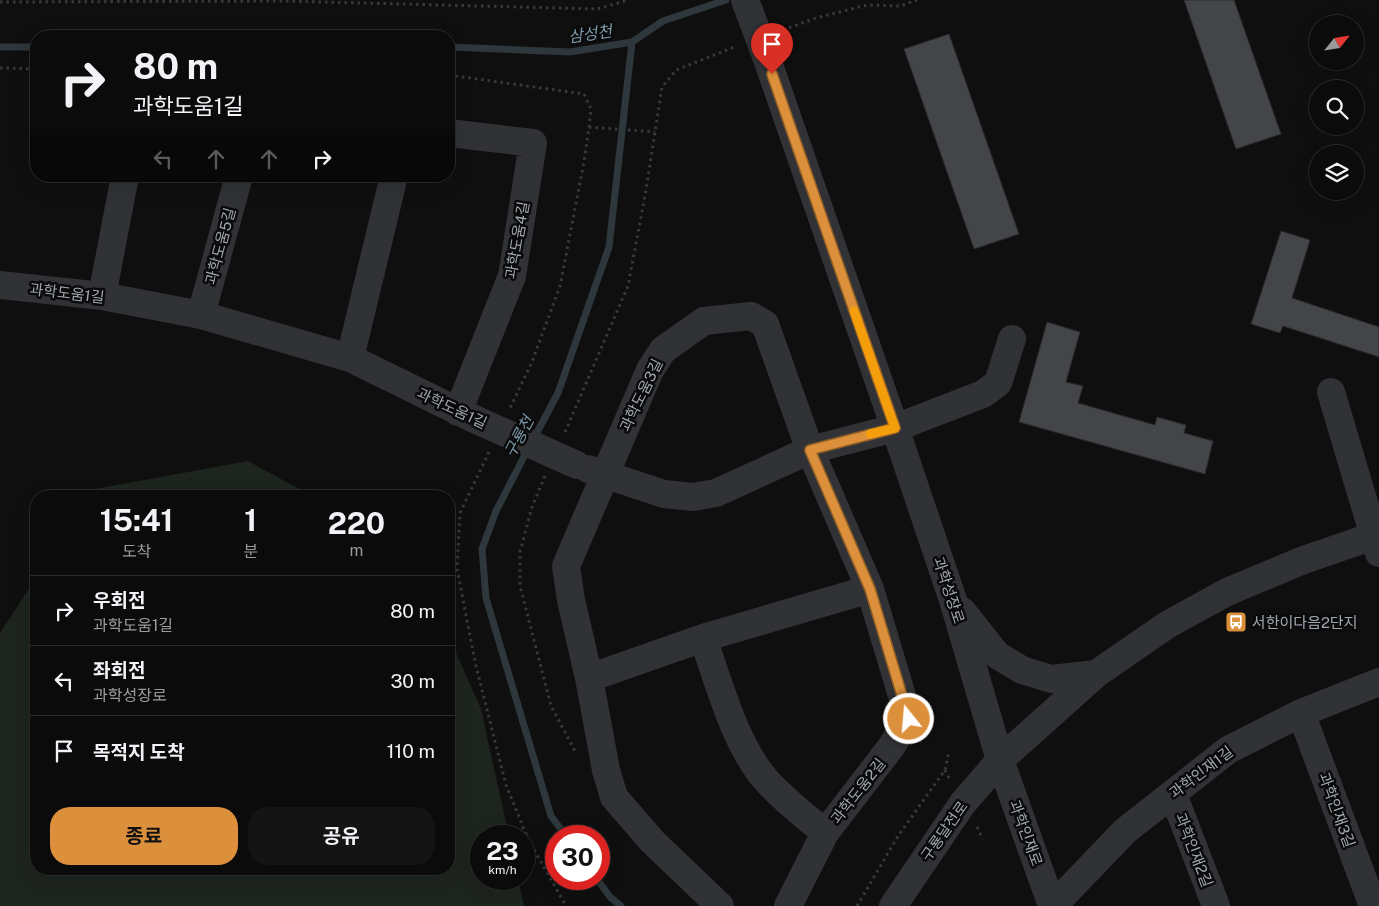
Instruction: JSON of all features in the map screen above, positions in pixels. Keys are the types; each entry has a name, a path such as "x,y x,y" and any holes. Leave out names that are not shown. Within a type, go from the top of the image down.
{"street":[{"name":"과학성장로","path":"745,0 895,428 953,600 1000,760"},
{"name":"과학도움4길","path":"455,134 533,143 512,276 465,415"},
{"path":"102,296 124,182"},
{"name":"과학도움5길","path":"201,315 236,182"},
{"path":"350,358 393,182"},
{"name":"과학도움1길","path":"0,285 102,296 201,315 350,358 465,415 577,465 664,494 693,497 716,493 810,450 895,428 983,394 998,383 1012,339"},
{"name":"과학도움3길","path":"604,474 650,370 663,350 704,320 751,316 765,324 810,450"},
{"path":"1000,760 1096,674 1167,625 1227,592 1301,561 1377,541 1331,392"},
{"name":"과학도움2길","path":"788,906 825,833 891,747 909,719 870,589 810,450"},
{"path":"604,474 566,566 571,600 589,678 606,770 614,797 652,841 720,906"},
{"path":"589,678 703,638 870,589"},
{"path":"953,600 997,655 1022,670 1051,679 1096,674"},
{"path":"703,638 734,724 748,752 765,778 797,810 825,833"},
{"name":"과학인재1길","path":"1053,906 1125,831 1228,750 1301,714 1379,682"},
{"name":"과학인재3길","path":"1301,714 1373,906"},
{"name":"구룡달전로","path":"893,906 963,803 1000,760"},
{"name":"과학인재로","path":"1000,760 1053,906"},
{"name":"과학인재2길","path":"1173,794 1216,906"}],"path":[{"path":"0,2 283,1 597,9 629,0"},
{"path":"0,68 30,68"},
{"path":"589,126 655,132"},
{"path":"857,906 898,836 945,770 948,752"}],"shaded area":[{"path":"248,461 301,490 94,490"},
{"path":"30,587 30,875 455,875 455,650 481,709 507,825 470,825 470,890 520,890 524,906 0,906 0,633"}],"building":[{"path":"1184,0 1234,0 1281,134 1236,149"},
{"path":"949,34 1019,234 974,249 904,49"},
{"path":"1281,231 1310,240 1292,298 1379,327 1379,357 1283,326 1280,333 1251,324"},
{"path":"1047,322 1080,332 1066,382 1083,386 1078,403 1155,425 1157,417 1186,425 1184,433 1213,441 1205,474 1019,422"}],"waterway":[{"name":"삼성천","path":"455,47 570,52 632,42 663,21 726,0"},
{"name":"구룡천","path":"533,440 558,393 609,247 632,42"},
{"name":"삼성천","path":"0,47 30,47"},
{"name":"구룡천","path":"528,449 496,511 482,549 486,598 551,816 558,825"},
{"name":"구룡천","path":"605,890 621,906"}],"slow traffic":[{"path":"854,311 895,428 870,434"}],"place":[{"name":"서한이다음2단지","path":"1236,622"}],"route":[{"path":"772,74 895,428 810,450 870,589 909,719"}]}
